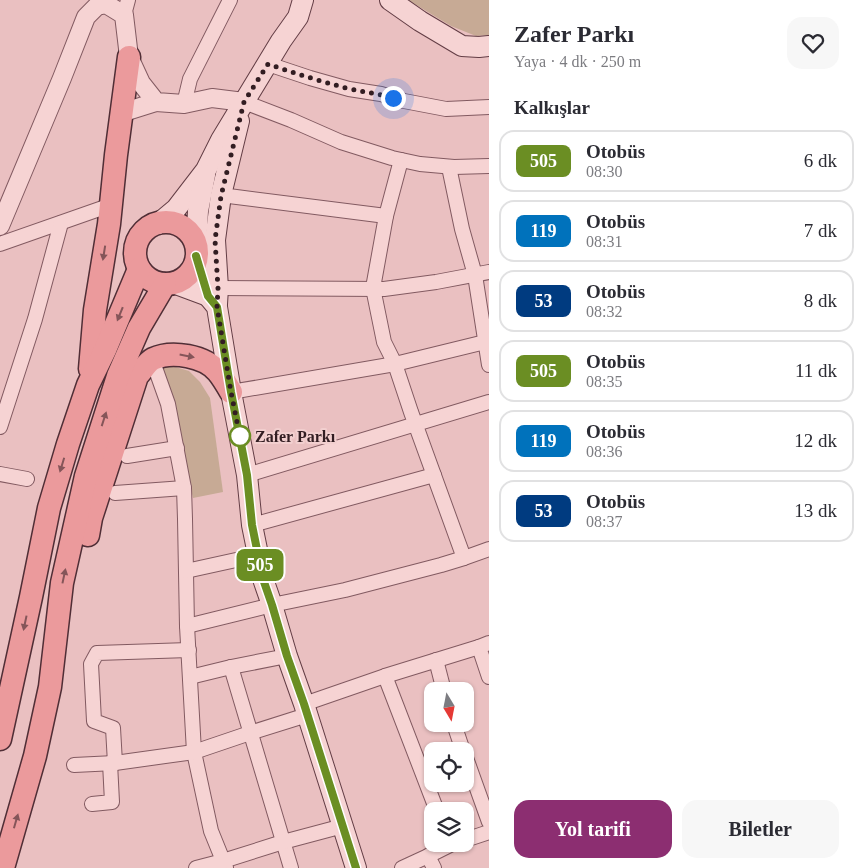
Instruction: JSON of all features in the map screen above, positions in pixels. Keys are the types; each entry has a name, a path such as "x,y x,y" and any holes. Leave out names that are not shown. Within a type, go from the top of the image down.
{"main road":[{"path":"158,224 176,209 206,170 221,140 281,41 298,17 303,0"},
{"path":"390,0 420,21 462,46 489,46"},
{"path":"88,385 95,310 129,57"},
{"path":"244,102 221,196 215,240 215,297 247,475 252,525 263,579 356,868"},
{"path":"50,687 62,583 86,476 118,376 139,328 169,284 181,280 196,262 198,211 206,170"},
{"path":"166,223 174,224 188,232 215,297 169,284 157,283 144,275 136,261 135,253 139,238 150,226 166,223"},
{"path":"0,739 49,508 88,385 105,350 139,268"},
{"path":"3,868 35,756 50,687 77,589 91,518 137,376 152,359 172,354 192,357 207,363 218,371 231,392"}],"street":[{"path":"184,104 190,79 230,0"},
{"path":"0,226 86,17 96,3 126,8 129,57 141,83 156,102"},
{"path":"268,64 341,87 381,94 404,101 446,109 489,108"},
{"path":"121,113 156,102 184,104 212,98 244,102 341,142 401,160 420,164 449,166 489,166"},
{"path":"401,160 386,216 373,288 384,342 395,364 464,558"},
{"path":"449,166 474,275 487,341 489,365"},
{"path":"221,196 386,216"},
{"path":"0,244 110,205"},
{"path":"0,427 35,319 61,223"},
{"path":"215,297 384,288 436,282 489,272"},
{"path":"231,392 395,364 487,341"},
{"path":"152,359 168,404 184,488 187,626 194,752 211,831 225,865"},
{"path":"247,475 489,402"},
{"path":"127,456 177,448"},
{"path":"0,474 27,479"},
{"path":"252,525 434,475"},
{"path":"115,493 184,488"},
{"path":"187,626 272,605 345,590 441,565 489,549"},
{"path":"186,571 258,555"},
{"path":"74,765 112,763 194,752 250,733 385,676 484,645 489,677"},
{"path":"92,804 112,802 113,728 94,721 91,664 97,653 189,650"},
{"path":"190,678 231,667 287,656"},
{"path":"436,660 442,682"},
{"path":"231,667 291,868"},
{"path":"385,676 434,802"},
{"path":"474,781 489,822"},
{"path":"196,868 225,865 283,842 343,826"},
{"path":"474,837 489,832"},
{"path":"402,868 431,862 442,852"}],"shaded area":[{"path":"408,0 489,0 489,35 476,36 451,26"},
{"name":"Zafer Parkı","path":"162,363 189,371 200,382 210,398 223,492 193,498"}],"bus line":[{"name":"505","path":"196,256 208,296 217,307 247,475 252,525 263,579 356,868"}],"place":[{"name":"Zafer Parkı","path":"240,436"}],"route":[{"path":"240,436 241,442 217,307 218,288 215,240 221,196 244,102 268,64 349,89 381,94 393,98"}]}
